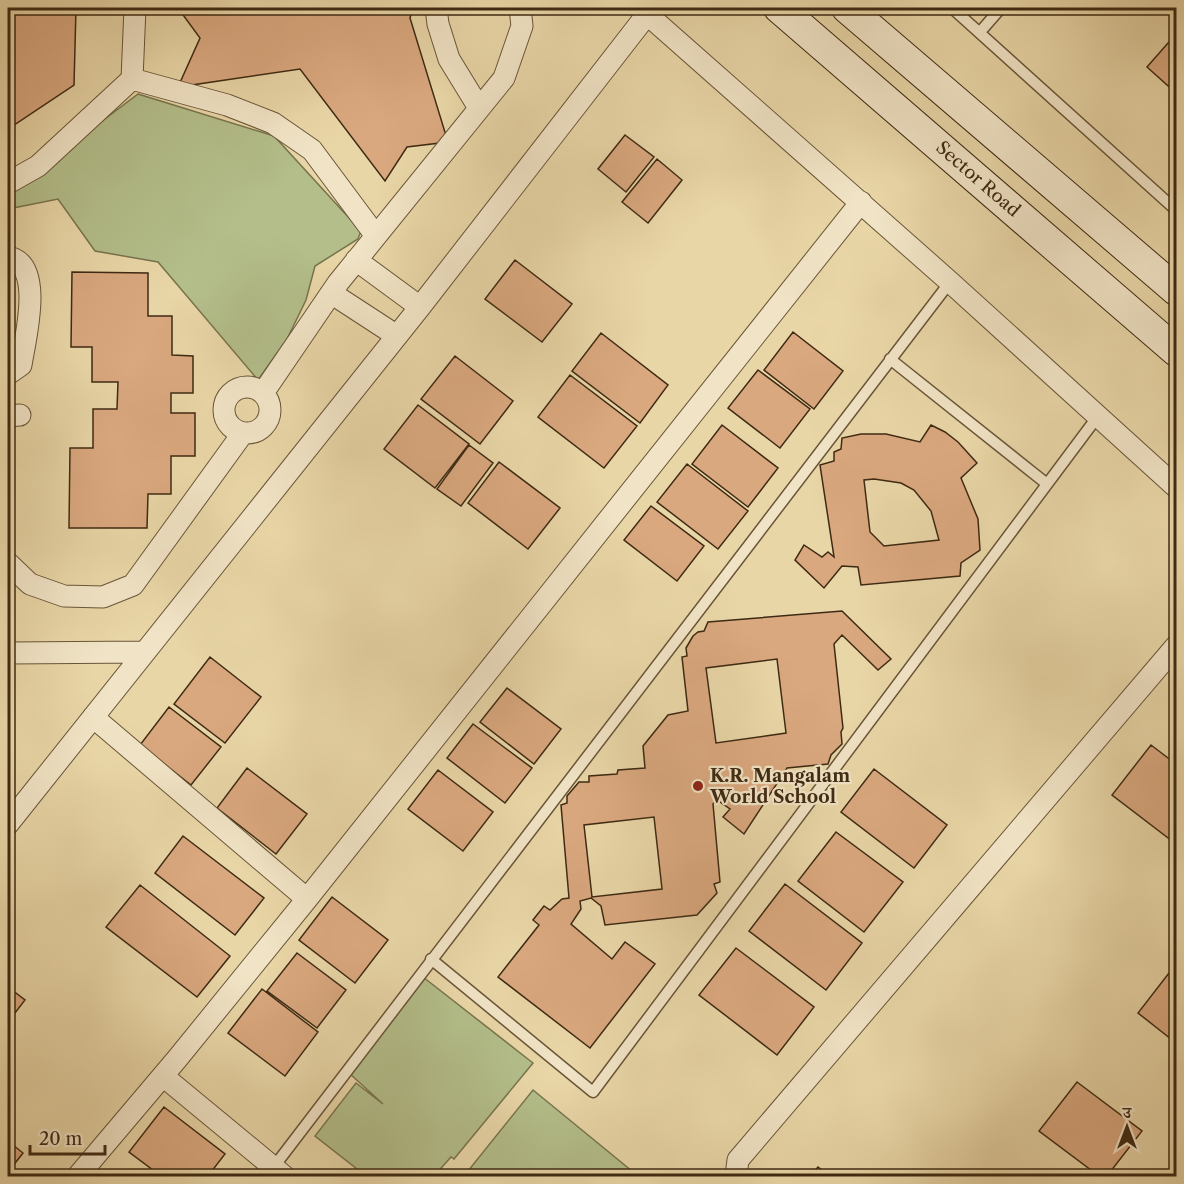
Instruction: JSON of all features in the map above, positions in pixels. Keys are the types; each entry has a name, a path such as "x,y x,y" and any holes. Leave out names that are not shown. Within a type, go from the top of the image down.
{"main road":[{"name":"Sector Road","path":"779,8 1176,351"},
{"path":"847,8 1176,290"}],"street":[{"path":"8,183 38,166 132,80 135,8"},
{"path":"436,8 438,24 449,59 479,108"},
{"path":"263,393 356,260 504,78 522,26 520,8"},
{"path":"8,824 420,307 647,10 1176,487"},
{"path":"132,80 227,105 273,123 312,150 376,236"},
{"path":"78,1176 307,899 861,202"},
{"path":"8,257 13,258 28,273 30,306 21,364 8,374"},
{"path":"356,260 420,307"},
{"path":"331,293 397,336"},
{"path":"249,387 263,393 270,406 268,421 257,431 243,433 235,430 225,419 224,411 228,396 241,388 249,387"},
{"path":"8,563 30,584 64,596 104,597 134,585 243,433"},
{"path":"736,1176 738,1160 1176,646"},
{"path":"8,653 144,652"},
{"path":"93,717 307,899"},
{"path":"163,1076 279,1172"}],"lane":[{"path":"952,8 1176,210"},
{"path":"980,32 1001,8"},
{"path":"279,1172 431,959 950,282"},
{"path":"890,359 1047,484"},
{"path":"431,959 593,1092 1098,416"}],"green space":[{"path":"138,94 274,136 361,231 358,239 315,266 306,300 287,339 258,380 158,262 95,251 58,199 8,209 8,192"},
{"path":"423,977 533,1063 454,1159 451,1157 434,1176 366,1176 315,1136 356,1083 383,1104 349,1073"},
{"path":"533,1090 638,1176 464,1176"}],"building":[{"path":"8,8 76,8 74,85 8,129"},
{"path":"178,8 413,8 410,18 448,142 407,147 385,181 300,69 178,87 200,38"},
{"path":"1176,34 1176,93 1147,67"},
{"path":"625,135 654,157 626,192 598,169"},
{"path":"657,159 682,180 648,223 622,202"},
{"path":"515,260 572,304 542,342 485,299"},
{"path":"72,272 148,273 148,316 172,316 172,355 193,356 193,393 171,393 171,413 195,413 195,456 171,456 171,494 148,494 147,528 69,528 70,448 93,448 93,409 117,409 118,382 92,382 92,347 71,347"},
{"path":"793,332 843,371 814,409 764,370"},
{"path":"601,333 668,385 640,423 572,371"},
{"path":"455,356 513,401 480,444 421,399"},
{"path":"758,370 810,409 780,448 728,408"},
{"path":"570,375 637,426 604,468 538,417"},
{"path":"418,405 469,444 435,488 384,449"},
{"path":"722,425 778,468 748,507 692,464"},
{"path":"931,425 958,442 977,463 961,478 978,519 980,550 961,563 960,576 861,585 858,567 842,566 824,588 795,560 804,545 822,557 828,552 834,557 820,465 834,461 834,452 841,449 842,438 861,434 886,434 920,442","holes":["874,479 901,483 914,490 931,511 939,540 884,546 870,532 864,480"]},
{"path":"469,445 493,463 461,506 437,489"},
{"path":"499,462 560,508 528,549 468,503"},
{"path":"687,464 748,511 718,549 657,502"},
{"path":"651,506 704,546 677,581 624,540"},
{"path":"842,611 891,659 878,670 842,635 834,644 843,728 842,744 831,755 828,764 787,768 744,834 723,817 730,809 717,800 713,804 720,882 714,884 717,893 697,915 605,925 601,906 591,898 580,901 581,909 571,924 612,959 625,942 655,964 590,1048 498,977 539,925 533,920 544,906 550,910 562,899 569,898 561,805 567,803 567,796 579,782 589,782 589,776 617,774 618,770 645,768 643,746 668,715 688,711 682,657 687,656 686,648 693,636 704,631 708,622","holes":["777,659 786,733 716,743 706,668","654,817 662,889 592,897 584,825"]},
{"path":"210,657 261,697 225,743 174,704"},
{"path":"507,688 561,729 534,764 480,722"},
{"path":"169,707 221,747 191,785 140,745"},
{"path":"473,724 532,768 505,803 447,758"},
{"path":"1151,745 1176,764 1176,844 1112,795"},
{"path":"247,768 307,814 276,854 217,808"},
{"path":"874,769 947,825 914,868 841,812"},
{"path":"438,770 493,812 463,851 408,809"},
{"path":"836,832 903,882 864,932 798,881"},
{"path":"183,836 264,898 235,935 155,873"},
{"path":"785,884 862,943 826,990 749,931"},
{"path":"140,885 230,956 197,997 106,927"},
{"path":"332,897 388,940 355,983 299,940"},
{"path":"736,948 814,1007 777,1055 699,995"},
{"path":"297,953 346,990 317,1028 267,991"},
{"path":"1176,964 1176,1043 1138,1013"},
{"path":"8,987 25,1000 8,1022"},
{"path":"262,989 318,1032 285,1076 228,1033"},
{"path":"1077,1082 1142,1131 1107,1176 1099,1176 1039,1131"},
{"path":"164,1107 225,1154 208,1176 161,1176 129,1152"},
{"path":"8,1141 23,1153 8,1172"},
{"path":"818,1167 830,1176 810,1176"}],"place":[{"name":"K.R. Mangalam World School","path":"698,786"}]}
